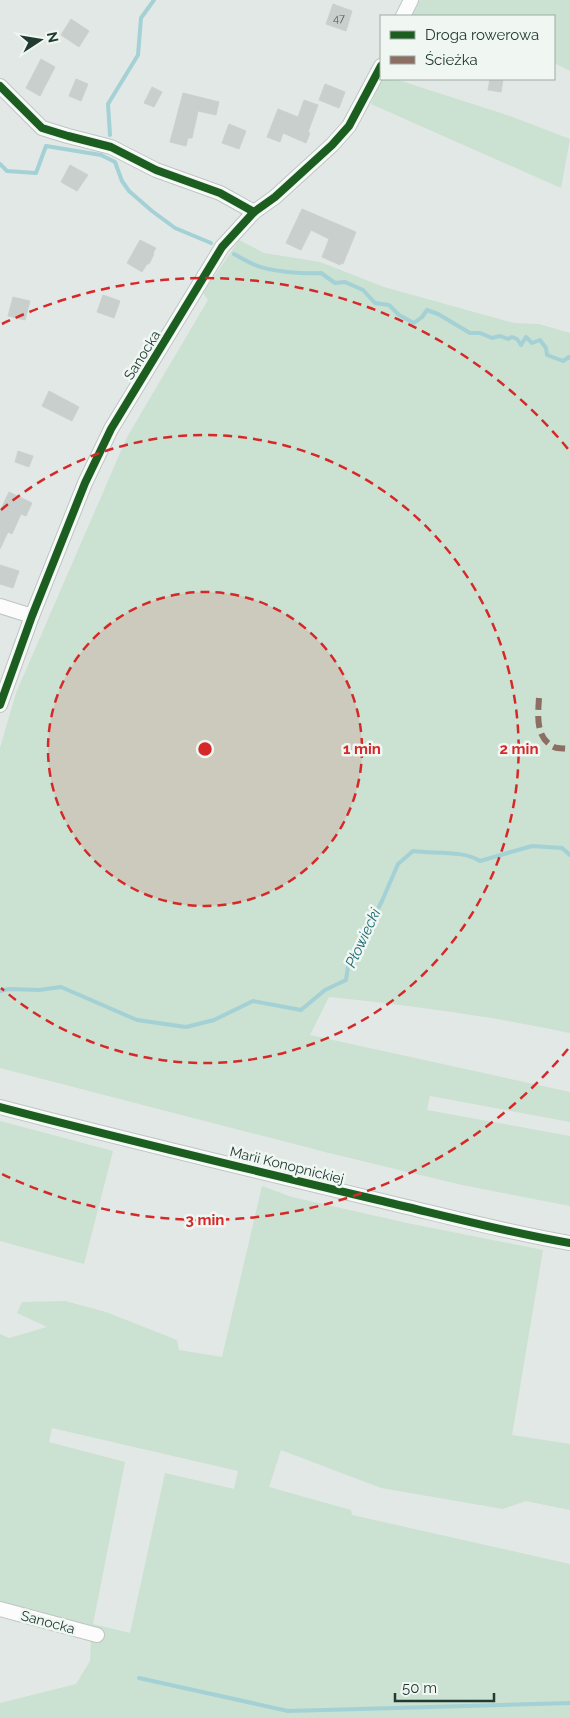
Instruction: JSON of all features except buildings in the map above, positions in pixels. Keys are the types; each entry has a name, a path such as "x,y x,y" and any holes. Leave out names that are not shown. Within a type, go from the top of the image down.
{"street":[{"path":"404,15 411,0"},
{"name":"Sanocka","path":"0,705 32,616 85,483 111,429 222,248 254,212 275,196 332,145 349,126 380,68"},
{"path":"0,86 42,128 111,147 156,170 220,192 254,212"},
{"path":"0,606 32,616"},
{"name":"Marii Konopnickiej","path":"0,1107 292,1180 570,1243"},
{"name":"Sanocka","path":"0,1609 97,1635"}],"green space":[{"path":"420,0 570,0 570,71 555,64 555,15 412,15"},
{"path":"382,80 398,80 510,116 570,139 561,188 371,104"},
{"path":"239,240 264,253 320,262 384,287 514,323 539,324 570,333 570,1033 450,1012 329,997 310,1035 570,1092 570,1122 430,1096 427,1110 570,1136 570,1206 462,1185 329,1153 0,1068 0,748 16,693 127,437 208,300 203,293"},
{"path":"0,1121 113,1151 84,1264 0,1241"},
{"path":"262,1186 292,1197 407,1223 543,1250 512,1435 570,1444 570,1510 526,1501 503,1509 381,1488 281,1450 269,1487 351,1510 352,1515 570,1564 570,1718 0,1718 0,1703 76,1684 90,1661 91,1640 0,1615 0,1334 9,1338 47,1327 17,1313 22,1302 65,1301 106,1312 177,1340 179,1350 222,1357","holes":["52,1428 238,1471 234,1489 165,1473 130,1633 93,1624 125,1462 49,1442"]}],"waterway":[{"path":"110,135 108,104 138,55 141,18 154,0"},
{"path":"0,164 7,171 36,173 46,146 101,155 115,162 122,181 129,191 152,211 175,228 211,243"},
{"path":"234,254 262,267 288,272 321,273 335,283 345,282 363,290 375,303 389,305 399,315 414,323 427,310 438,314 470,333 480,333 492,338 500,336 508,339 512,337 517,339 521,345 526,337 532,343 540,340 546,348 547,355 563,361 570,358"},
{"name":"Płowiecki","path":"0,991 9,989 39,990 61,987 137,1020 186,1027 214,1020 253,1001 301,1010 325,990 346,980 348,966 382,901 398,864 413,851 465,855 480,861 532,846 562,848 570,855"},
{"path":"139,1678 288,1711 570,1703"}],"marked path":[{"path":"539,698 539,726 544,738 554,747 570,749"}],"cycle path":[{"path":"0,705 32,616 85,483 111,429 222,247 254,212 275,197 332,145 349,126 380,68"},
{"path":"0,86 42,128 111,147 156,170 220,193 254,212"},
{"path":"0,1107 189,1155 474,1223 570,1243"}]}
